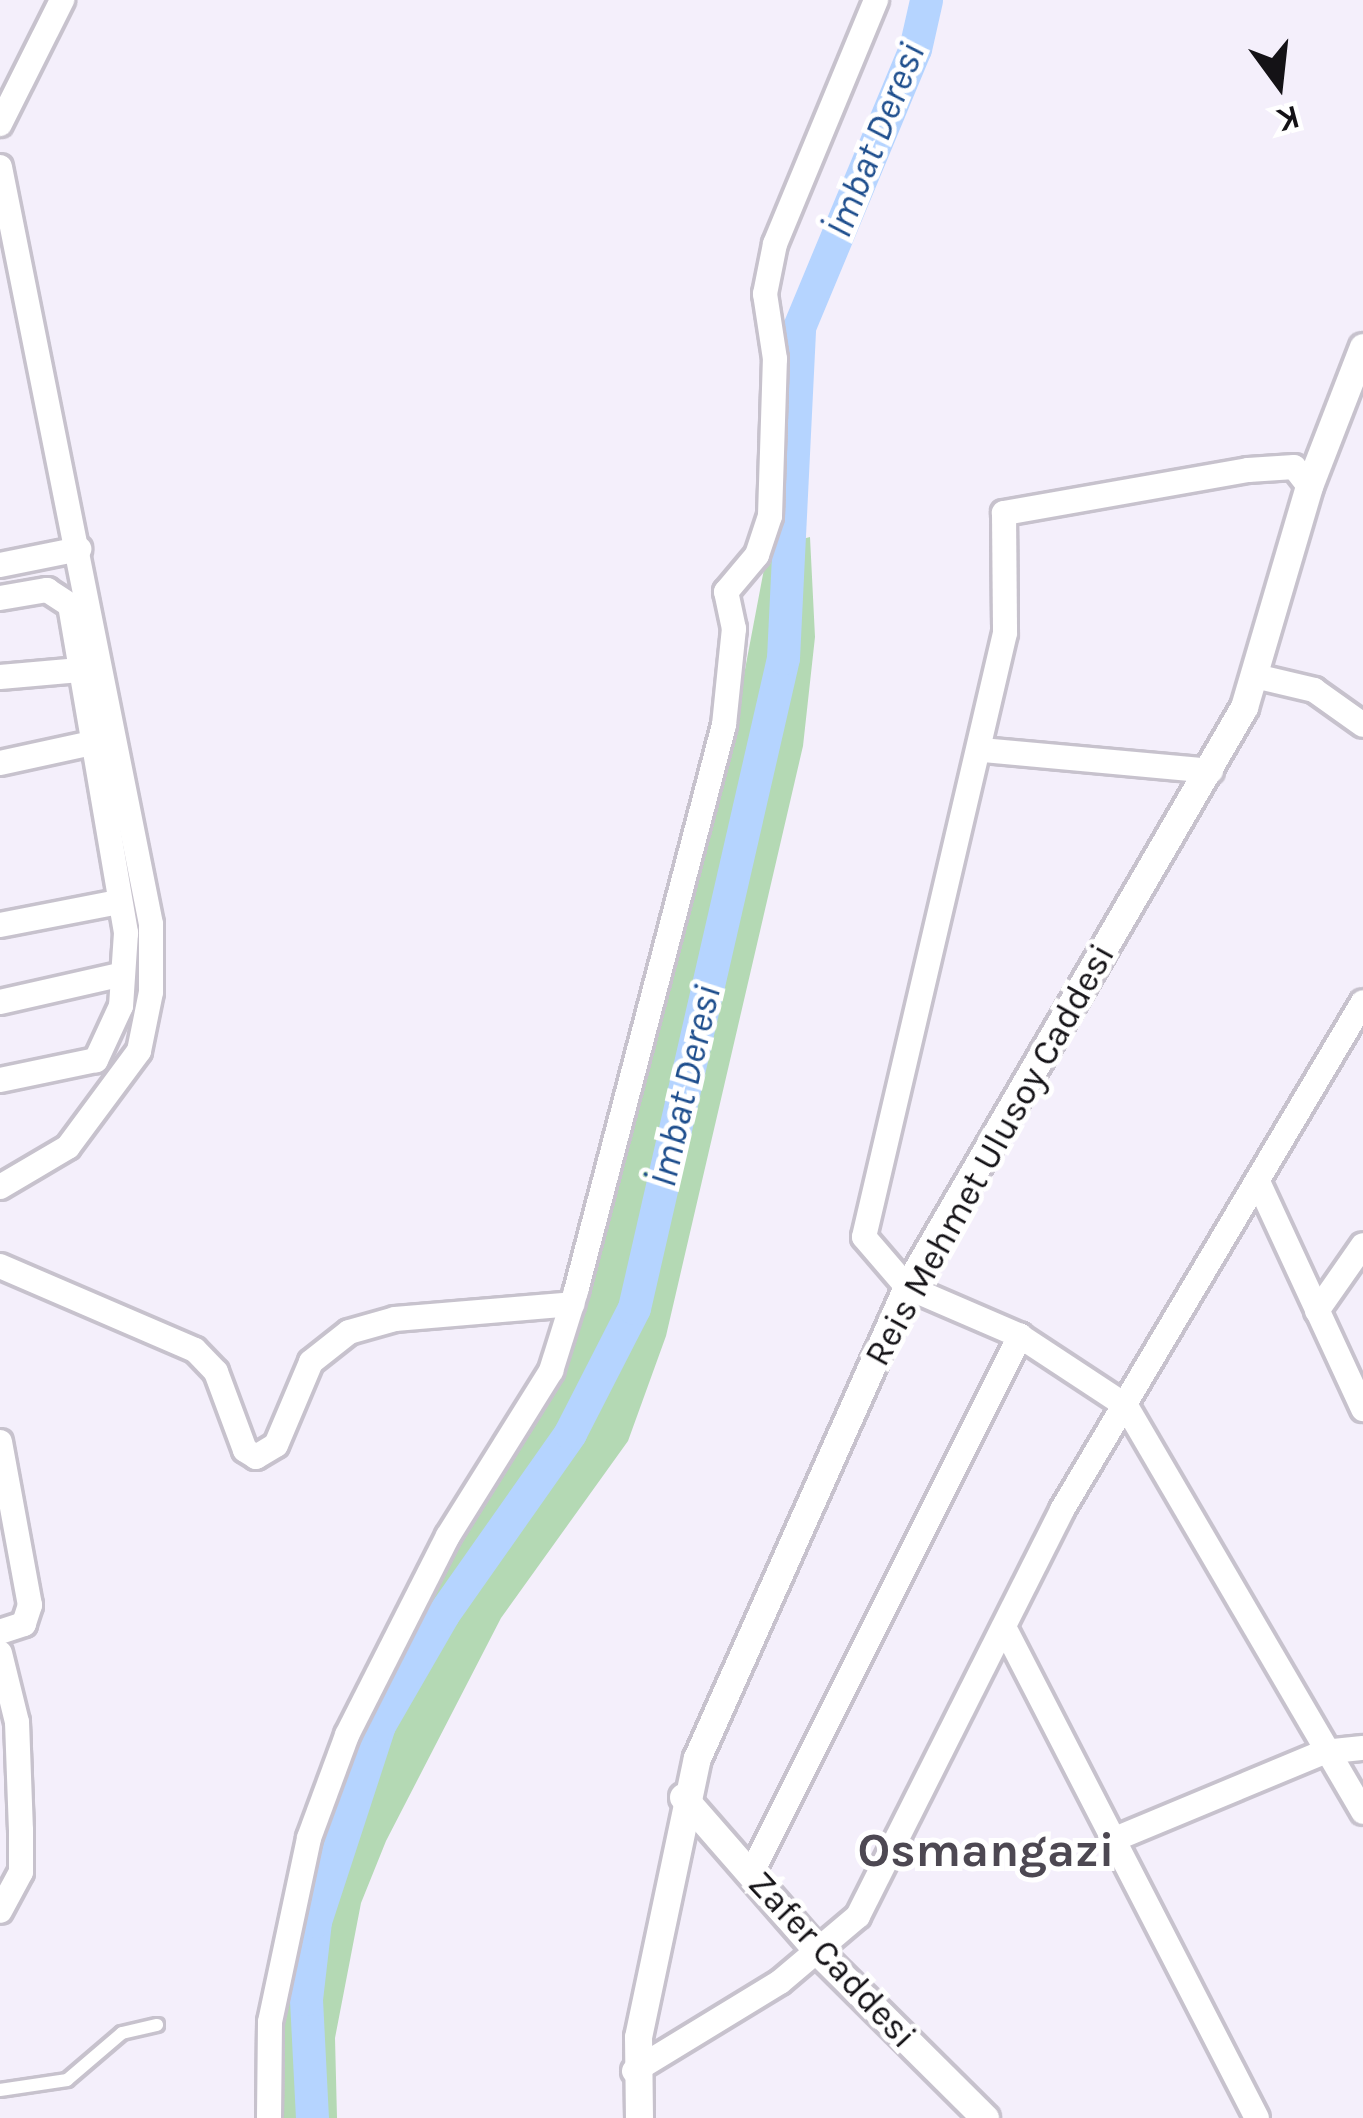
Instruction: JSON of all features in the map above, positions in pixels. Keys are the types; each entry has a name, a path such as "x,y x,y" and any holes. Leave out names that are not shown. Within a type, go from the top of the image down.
{"street":[{"path":"0,124 62,0"},
{"path":"269,2118 270,2022 309,1838 346,1736 448,1536 551,1371 572,1304 724,725 734,629 726,592 757,555 770,516 776,381 765,294 775,244 876,0"},
{"path":"0,167 151,924 151,992 139,1051 110,1100 68,1147 0,1187"},
{"name":"Reis Mehmet Ulusoy Caddesi","path":"639,2118 634,2071 683,1797 907,1287 1211,771 1256,676 1309,486 1363,346"},
{"path":"1309,486 1294,467 1248,470 1004,513 1004,633 982,750 864,1237 907,1287 1020,1336 1126,1406 1324,1753 1363,1812"},
{"path":"0,565 79,549"},
{"path":"0,598 58,594 70,605 118,902 123,974 122,1006 96,1060 0,1080"},
{"path":"0,677 80,670"},
{"path":"1256,676 1314,690 1363,725"},
{"path":"0,764 92,743"},
{"path":"982,750 1211,771"},
{"path":"0,925 118,902"},
{"path":"0,1002 123,974"},
{"path":"634,2071 819,1953 858,1916 1004,1628 1126,1406 1260,1186 1363,1002"},
{"path":"1260,1186 1363,1409"},
{"path":"1317,1311 1363,1245"},
{"path":"0,1266 195,1350 216,1372 245,1450 256,1456 276,1445 311,1362 349,1332 395,1319 572,1304"},
{"path":"751,1874 1020,1336"},
{"path":"0,1442 30,1605 25,1624 0,1632"},
{"path":"1004,1628 1257,2118"},
{"path":"0,1652 7,1706 11,1832 21,1872 0,1912"},
{"path":"1115,1839 1324,1753 1363,1748"},
{"name":"Zafer Caddesi","path":"683,1797 819,1953 986,2118"}],"lane":[{"path":"0,2090 67,2080 122,2033 157,2025"}],"green space":[{"path":"810,537 815,637 803,746 666,1336 628,1441 501,1618 386,1841 361,1903 335,2038 337,2118 256,2118 257,2079 315,1849 391,1650 550,1393 725,775 768,548"}],"waterway":[{"name":"İmbat Deresi","path":"312,2118 306,1999 315,1921 379,1725 443,1614 570,1433 634,1308 783,658 799,327 915,49 926,0"}],"district":[{"name":"Osmangazi","path":"986,1851"}]}
